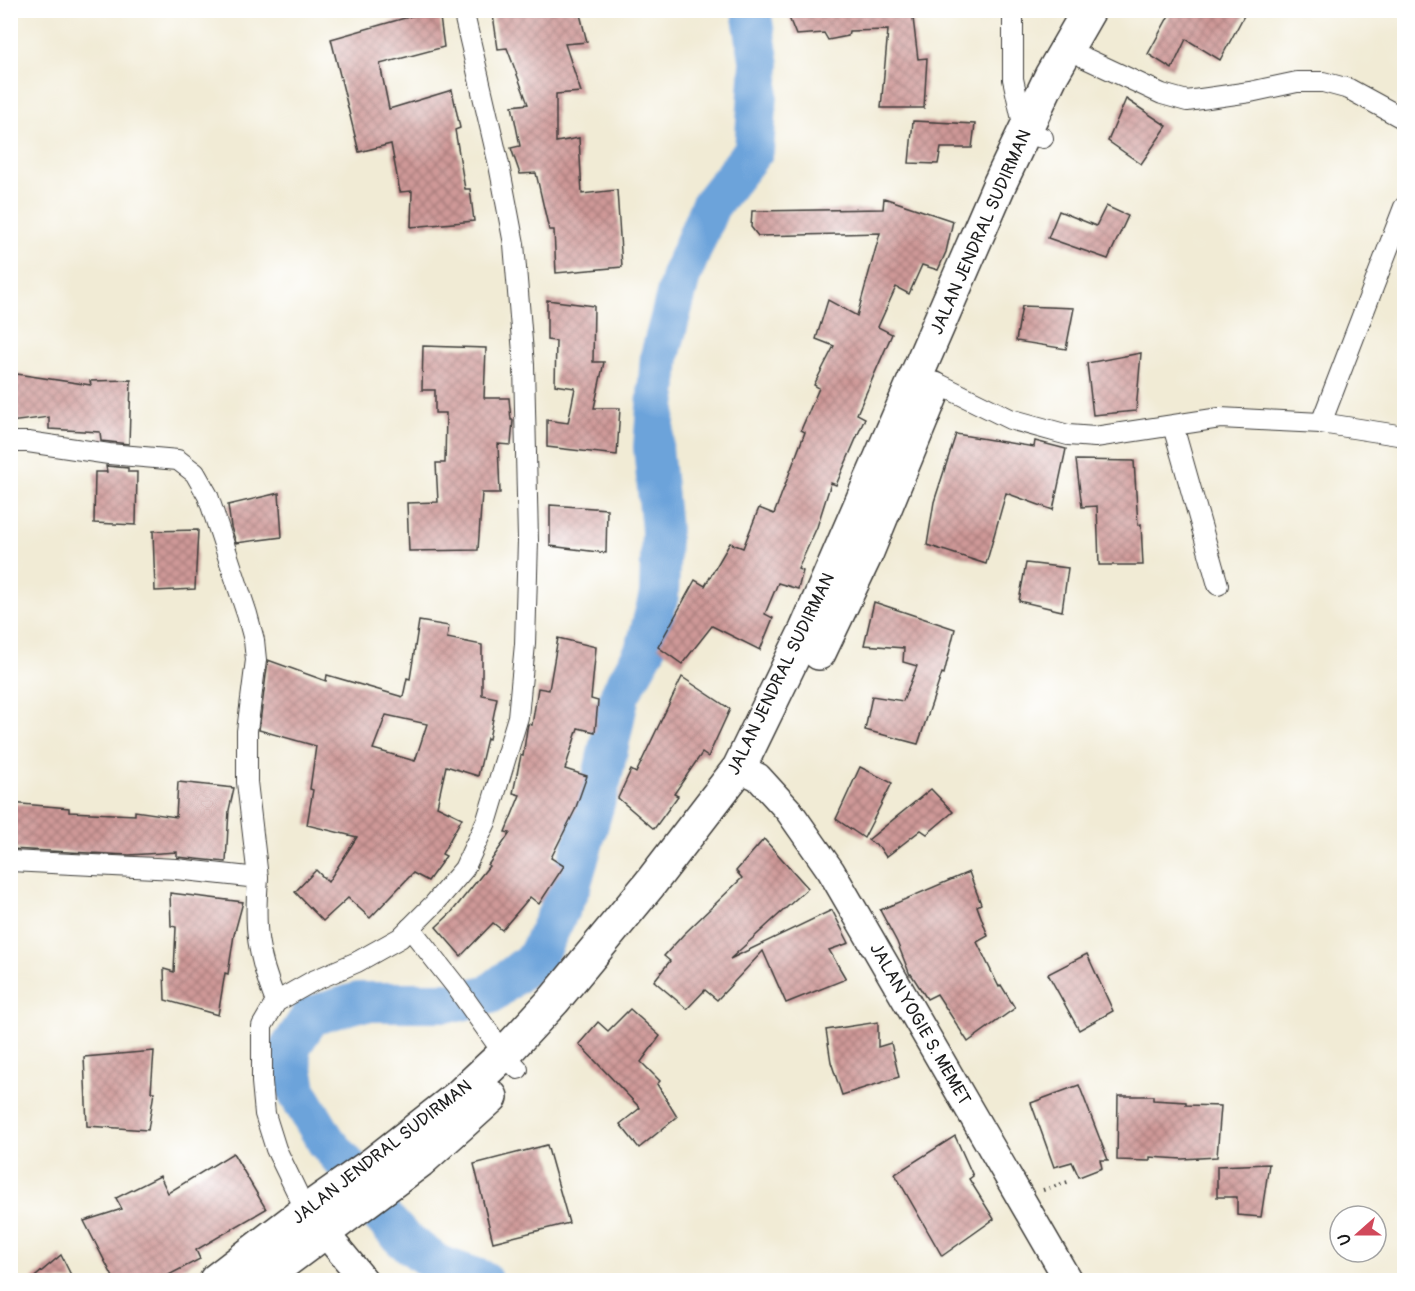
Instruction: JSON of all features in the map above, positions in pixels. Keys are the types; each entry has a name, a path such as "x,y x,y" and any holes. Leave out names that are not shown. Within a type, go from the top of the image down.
{"highway":[{"name":"JALAN JENDRAL SUDIRMAN","path":"216,1281 327,1213 380,1174 429,1153 495,1094 511,1062 544,1042 611,962 748,772 867,552 937,383 1034,136 1051,76 1089,10"},
{"name":"JALAN JENDRAL SUDIRMAN","path":"748,772 806,630 1000,183 1085,58 1113,10"},
{"name":"JALAN JENDRAL SUDIRMAN","path":"260,1281 327,1213"}],"street":[{"path":"364,1281 327,1213 276,1149 265,1114 262,1082 262,1026 276,1002 400,938 434,904 464,869 487,820 518,717 525,644 528,540 524,365 513,244 499,165 463,10"},
{"path":"1013,10 1013,79 1034,136"},
{"path":"1085,58 1162,94 1187,101 1250,92 1297,82 1323,82 1349,89 1404,119"},
{"path":"1321,423 1404,207"},
{"path":"937,383 1010,419 1068,435 1095,437 1220,418 1321,423 1404,436"},
{"path":"1173,426 1218,585"},
{"path":"10,442 28,442 109,454 178,460 195,473 203,488 254,640 256,660 247,731 248,782 258,878 256,934 259,954 276,1002"},
{"name":"JALAN YOGIE S. MEMET","path":"748,772 789,811 831,871 1068,1281"},
{"path":"10,861 177,869 258,878"},
{"path":"411,928 511,1062"}],"building":[{"path":"439,10 444,47 380,64 389,109 452,90 460,128 455,130 465,189 470,189 474,221 411,227 412,191 400,192 391,144 359,152 331,39"},
{"path":"533,10 579,10 587,42 565,44 581,92 556,94 556,142 579,138 582,194 617,190 622,267 556,273 554,230 549,230 536,173 520,174 511,148 520,146 512,106 528,104 507,48 498,49 493,15"},
{"path":"786,10 912,10 918,59 927,58 924,108 881,108 888,30 849,31 848,36 828,40 824,33 796,35"},
{"path":"1172,10 1247,10 1220,60 1186,39 1172,69 1148,54"},
{"path":"1126,99 1167,126 1141,164 1108,141"},
{"path":"913,121 975,124 972,148 941,148 938,164 909,163"},
{"path":"884,198 953,221 946,252 938,270 922,265 909,294 896,287 878,327 892,334 857,414 865,418 836,485 831,483 817,527 798,569 803,571 798,589 778,583 765,614 773,618 760,650 712,626 682,664 658,647 695,580 705,586 730,543 743,548 759,508 774,514 805,432 801,430 819,388 814,385 834,346 816,339 828,300 857,316 880,233 758,236 751,227 752,211 883,209"},
{"path":"1106,206 1128,216 1108,259 1048,238 1059,211 1096,226"},
{"path":"547,300 594,306 593,362 604,362 594,408 620,408 617,455 547,447 547,420 568,423 575,388 555,385 556,341 547,340"},
{"path":"1022,306 1074,308 1066,349 1016,341"},
{"path":"423,346 486,348 484,398 509,398 511,420 513,420 511,445 498,444 500,493 482,493 478,550 409,551 407,503 438,502 436,463 445,463 446,413 435,413 435,390 422,390"},
{"path":"1141,353 1136,411 1093,415 1087,363"},
{"path":"10,373 91,385 90,381 131,380 129,444 101,441 100,432 49,429 49,417 10,422"},
{"path":"956,434 1034,447 1035,441 1066,449 1053,510 1006,493 986,564 927,545 934,502"},
{"path":"1076,460 1134,461 1143,565 1099,565 1097,506 1082,507"},
{"path":"106,466 128,468 128,472 137,472 136,525 94,523 95,472 107,472"},
{"path":"279,493 282,537 236,543 228,505"},
{"path":"550,505 607,509 606,553 550,546"},
{"path":"198,530 195,589 155,591 153,531"},
{"path":"1026,563 1068,568 1062,611 1019,601"},
{"path":"874,602 955,629 944,674 942,673 918,744 865,730 872,696 903,701 917,666 903,662 904,648 864,645"},
{"path":"419,621 449,626 447,638 482,645 482,695 497,698 489,739 487,738 478,776 446,766 437,806 462,818 442,854 446,856 428,881 413,873 370,918 348,898 323,921 295,892 316,870 328,882 357,837 307,825 313,790 310,789 316,746 259,730 268,660 326,681 327,675 403,697 407,678 410,679","holes":["386,715 427,724 415,761 373,749"]},
{"path":"558,638 596,647 591,699 598,701 595,732 578,728 565,769 587,776 575,810 551,858 564,866 539,904 530,897 502,930 493,923 461,956 436,927 451,913 489,866 510,833 505,832 520,795 513,793 521,755 523,756 528,724 532,725 538,688 549,690"},
{"path":"682,677 730,709 708,757 702,753 674,794 678,796 654,829 618,798 631,770 636,773"},
{"path":"860,767 892,783 864,838 836,819"},
{"path":"178,782 234,788 229,810 226,862 177,857 177,852 129,855 10,849 10,803 69,808 69,812 135,815 135,811 176,817"},
{"path":"931,789 953,812 927,834 921,830 886,857 880,848 868,840"},
{"path":"764,839 808,888 730,959 832,910 849,943 829,950 846,979 786,1003 763,951 717,1000 705,990 687,1009 654,981 670,961 664,956 742,878 736,871"},
{"path":"969,872 981,904 977,906 988,936 977,942 999,987 1001,985 1015,1008 968,1042 937,994 927,999 910,975 897,942 880,910"},
{"path":"170,893 243,902 234,935 228,974 225,973 218,1015 165,1000 164,969 174,972 176,927 171,926"},
{"path":"1087,954 1113,1011 1079,1030 1048,974"},
{"path":"630,1009 660,1036 641,1062 660,1081 657,1084 677,1117 639,1148 620,1124 640,1108 579,1044 598,1022 608,1031"},
{"path":"878,1022 878,1047 891,1043 899,1077 842,1095 831,1062 826,1030"},
{"path":"154,1051 151,1092 154,1092 148,1130 87,1126 84,1057"},
{"path":"1079,1085 1108,1160 1100,1160 1102,1168 1079,1177 1072,1162 1054,1167 1031,1103"},
{"path":"1118,1096 1153,1096 1153,1100 1186,1102 1186,1105 1221,1106 1217,1157 1182,1159 1150,1157 1150,1161 1117,1160"},
{"path":"955,1136 973,1176 969,1179 994,1219 942,1256 895,1174"},
{"path":"547,1145 569,1223 493,1242 474,1164"},
{"path":"233,1153 266,1209 196,1250 200,1259 157,1281 115,1281 84,1221 122,1209 116,1198 160,1176 168,1193"},
{"path":"1269,1164 1261,1217 1237,1215 1237,1197 1217,1197 1217,1166"},
{"path":"61,1255 74,1281 30,1281"}],"waterway":[{"path":"482,1280 438,1265 403,1239 367,1200 355,1175 326,1141 298,1094 289,1049 311,1016 359,1002 457,1002 490,994 536,958 571,886 602,778 620,694 645,650 659,595 661,530 653,447 660,356 681,276 710,206 754,150 760,65 751,10"}]}
